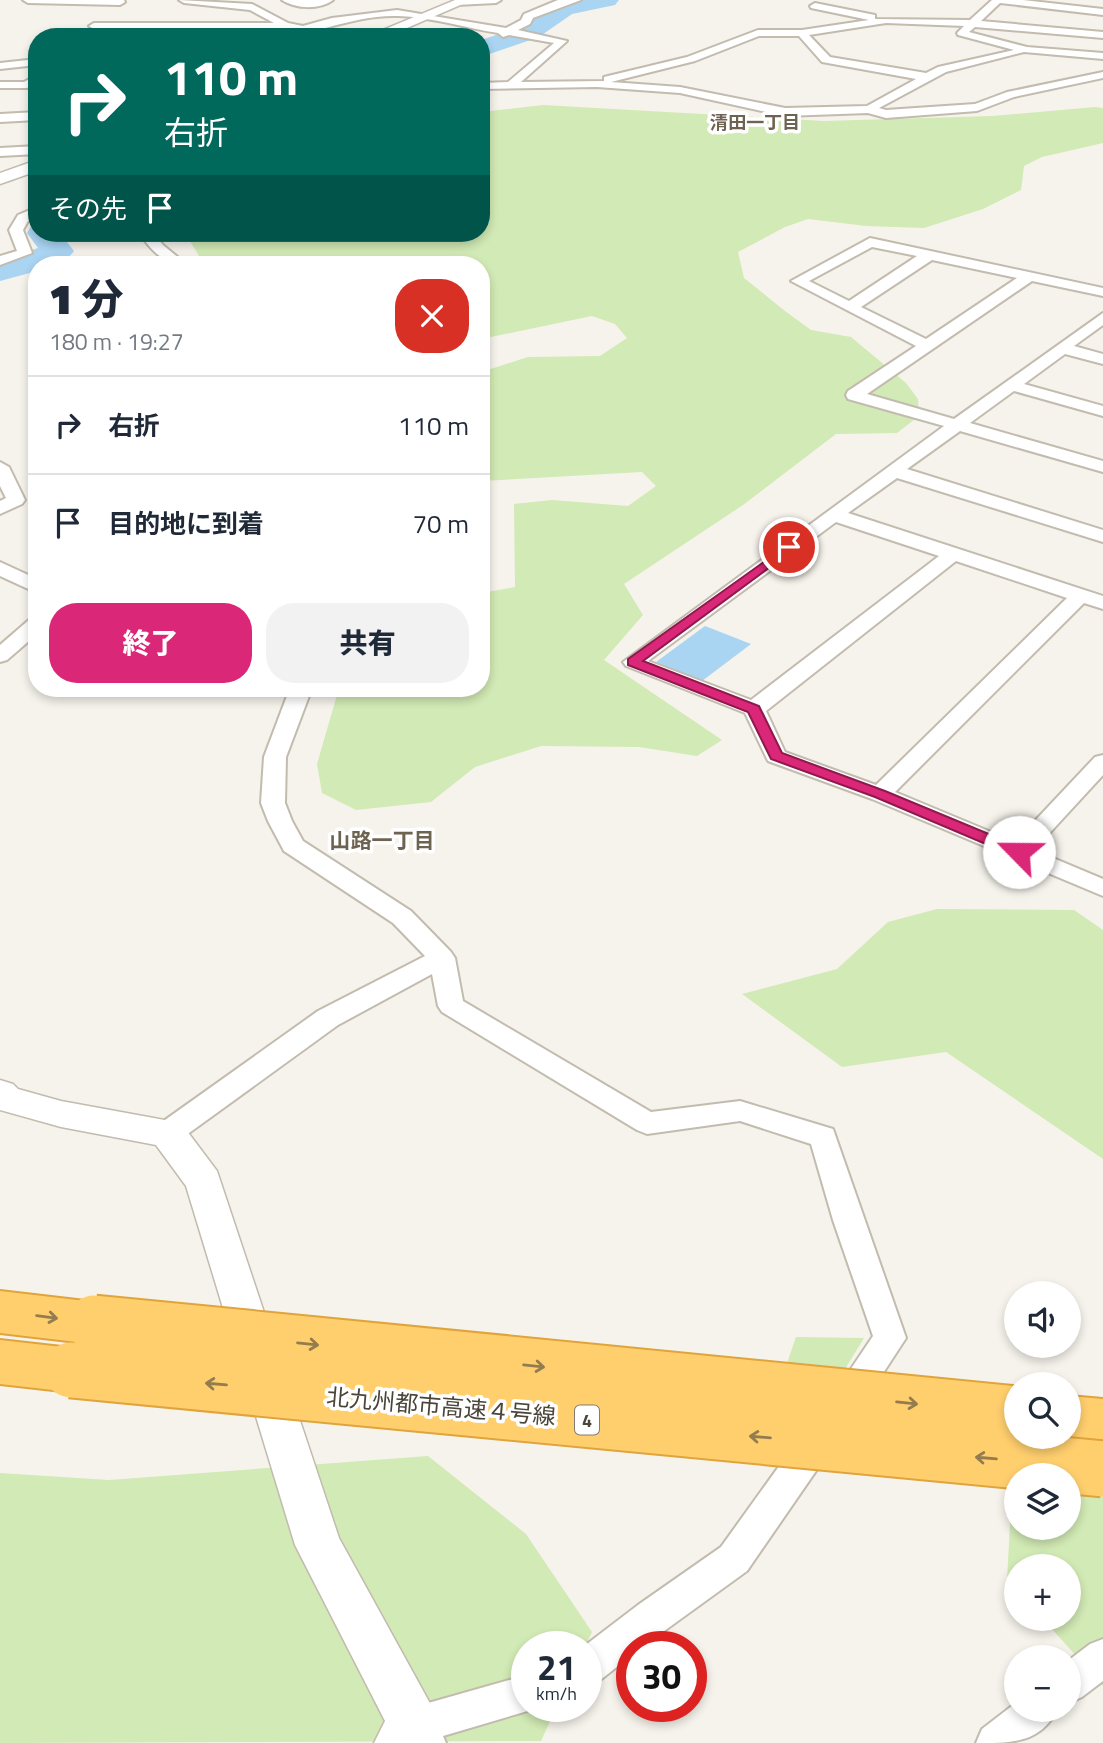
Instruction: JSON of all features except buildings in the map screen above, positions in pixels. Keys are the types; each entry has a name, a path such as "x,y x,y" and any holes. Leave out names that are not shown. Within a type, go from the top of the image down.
{"highway":[{"path":"0,1312 1004,1413"},
{"name":"北九州都市高速４号線","path":"0,1362 71,1370 1092,1433"}],"street":[{"path":"28,0 123,1"},
{"path":"184,0 253,7 285,24"},
{"path":"287,0 332,21"},
{"path":"301,5 325,3 328,0"},
{"path":"396,28 463,2 496,0"},
{"path":"490,39 520,33 528,16 562,2 576,0"},
{"path":"1103,12 998,0 962,33 1027,50 1103,56"},
{"path":"1049,0 1103,5"},
{"path":"123,1 100,12 94,26 285,24 309,28 332,21 397,13 562,41 512,85"},
{"path":"815,6 886,20 1103,35"},
{"path":"597,83 617,75 691,59 758,33 803,33 886,20"},
{"path":"803,33 826,60 928,77"},
{"path":"967,47 991,41"},
{"path":"869,110 942,69 1027,50"},
{"path":"943,56 962,63"},
{"path":"0,66 28,63"},
{"path":"490,86 597,83 680,90 785,112 869,110 886,114 977,107 1011,94 1103,75"},
{"path":"0,85 28,82"},
{"path":"0,118 28,116"},
{"path":"0,152 28,150"},
{"path":"0,179 28,168"},
{"path":"0,261 25,253 16,230 23,218 28,216"},
{"path":"153,242 168,256"},
{"path":"926,345 798,281 870,242 1103,292"},
{"path":"850,307 929,255"},
{"path":"1030,276 854,394 1103,467"},
{"path":"1103,318 633,662 754,709 776,756 880,794 1103,888"},
{"path":"1062,348 1103,359"},
{"path":"1010,386 1103,411"},
{"path":"0,467 16,500 0,508"},
{"path":"894,471 1103,537"},
{"path":"834,515 1103,603"},
{"path":"754,709 953,554"},
{"path":"0,568 28,582"},
{"path":"880,794 1080,596"},
{"path":"0,656 28,631"},
{"path":"298,697 275,757 273,803 279,821 293,846 402,917 442,958 451,1006 647,1123 740,1111 823,1137 848,1220 890,1338 734,1559 651,1617 602,1655"},
{"path":"1019,852 1103,762"},
{"path":"168,1133 328,1018 442,958"},
{"path":"0,1093 6,1099 61,1114 168,1133 204,1181 318,1545 413,1737 511,1700"},
{"path":"1081,1674 1103,1657"},
{"path":"996,1743 1023,1722"}],"green space":[{"path":"543,105 824,121 992,116 1095,107 1103,108 1103,143 1042,157 1024,166 1021,190 983,209 924,228 866,226 808,219 785,227 738,252 744,278 785,311 811,330 851,337 906,383 918,399 919,416 897,433 836,434 743,505 624,584 643,615 604,660 722,740 697,756 639,747 541,746 475,767 431,802 356,810 322,793 317,764 336,697 490,697 490,591 515,587 514,504 552,500 628,506 656,486 642,472 490,480 490,369 528,357 600,356 627,338 615,324 592,316 490,337 490,256 199,256 191,242 490,242 490,111"},
{"path":"937,909 1074,910 1103,930 1103,1159 946,1052 842,1067 742,994 837,969 888,922"},
{"path":"796,1337 864,1338 831,1392 776,1395"},
{"path":"428,1456 526,1534 591,1631 511,1631 511,1722 550,1722 541,1741 0,1743 0,1473 109,1480"},
{"path":"1081,1485 1103,1486 1103,1686 1081,1661 1081,1645 1066,1645 1054,1631 1081,1631 1081,1554 1008,1554 1009,1540 1081,1540"}],"water":[{"path":"705,626 751,644 702,681 656,662"}],"waterway":[{"path":"490,46 530,32 565,8 607,0"},
{"path":"48,256 57,251 50,242"},
{"path":"0,271 28,263"}],"district":[{"name":"清田一丁目","path":"755,122"},
{"name":"山路一丁目","path":"382,840"}],"route":[{"path":"789,547 633,662 754,709 776,756 880,794 1019,852"}]}
